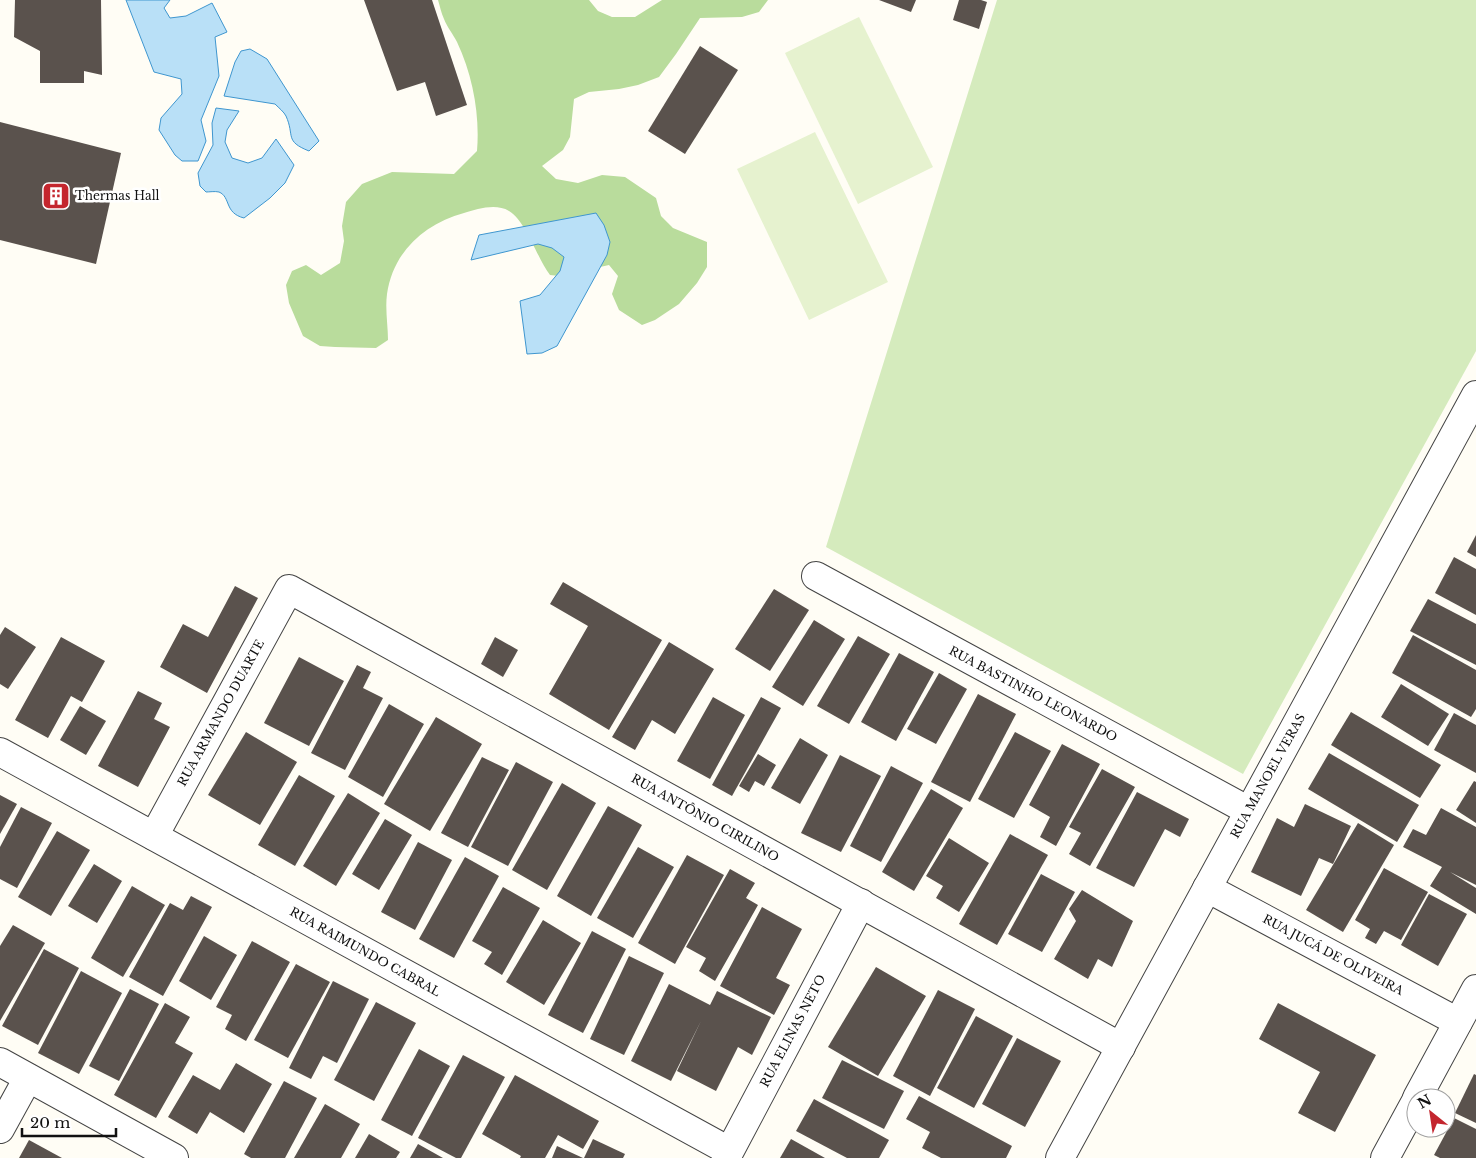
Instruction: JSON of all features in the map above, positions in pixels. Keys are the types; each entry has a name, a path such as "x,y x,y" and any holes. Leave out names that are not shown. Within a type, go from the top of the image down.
{"street":[{"name":"RUA MANOEL VERAS","path":"1060,1158 1476,395"},
{"name":"RUA BASTINHO LEONARDO","path":"816,576 1250,811"},
{"name":"RUA ARMANDO DUARTE","path":"154,836 289,589"},
{"name":"RUA ANTÔNIO CIRILINO","path":"289,589 1121,1047"},
{"name":"RUA RAIMUNDO CABRAL","path":"0,752 728,1155"},
{"name":"RUA JUCÁ DE OLIVEIRA","path":"1207,888 1458,1022"},
{"name":"RUA ELINAS NETO","path":"728,1155 861,903"},
{"path":"1423,1088 1476,989"},
{"path":"0,1062 174,1158"},
{"path":"0,1128 28,1078"},
{"path":"1385,1158 1406,1119"}],"green space":[{"path":"438,0 589,0 598,11 612,17 635,17 662,0 768,0 759,12 742,17 700,18 659,77 638,85 589,92 574,99 570,137 563,150 542,166 556,179 578,183 602,175 625,177 656,198 661,216 673,228 707,242 707,267 697,283 679,304 655,320 642,325 619,310 612,294 618,276 609,265 582,271 569,277 550,275 521,223 509,211 498,207 464,213 436,224 424,232 403,253 390,279 387,294 388,340 376,348 320,346 303,336 289,303 286,285 292,271 306,265 321,275 340,263 344,241 342,226 346,202 362,184 392,172 454,174 477,151 476,110 471,82 463,55 445,22"},
{"path":"997,0 1476,0 1476,351 1243,774 826,547"},
{"path":"859,17 933,167 858,204 785,53"},
{"path":"815,132 888,282 809,320 737,169"}],"water":[{"path":"126,0 170,0 164,8 170,18 186,16 212,3 227,32 215,37 219,76 201,120 206,141 198,161 182,161 175,155 159,130 161,118 182,94 181,79 154,72"},
{"path":"250,49 267,59 319,141 309,151 293,141 286,116 275,104 224,96 235,62 241,51"},
{"path":"216,108 239,111 227,130 225,142 232,158 248,163 262,158 276,139 294,165 285,183 270,198 244,218 233,213 223,194 219,192 206,192 200,186 198,173 213,145 212,123"},
{"path":"596,213 604,225 610,242 607,255 557,346 542,353 527,354 520,301 540,295 560,271 564,257 552,248 538,244 471,260 479,235"}],"building":[{"path":"15,0 101,0 102,75 84,71 84,83 40,83 40,51 14,37"},
{"path":"364,0 432,0 467,105 436,116 425,82 397,91"},
{"path":"879,0 916,0 911,12"},
{"path":"959,0 981,0 987,2 979,29 953,20"},
{"path":"700,46 738,70 685,154 648,131"},
{"name":"Thermas Hall","path":"0,122 121,153 96,264 0,240"},
{"path":"1476,535 1476,557 1467,552"},
{"path":"1454,557 1476,569 1476,615 1435,593"},
{"path":"563,582 662,640 609,730 549,694 588,626 550,604"},
{"path":"235,586 258,598 207,693 160,667 183,624 208,637"},
{"path":"774,589 809,610 770,671 735,649"},
{"path":"1428,599 1476,624 1476,665 1410,631"},
{"path":"814,620 845,639 803,706 772,687"},
{"path":"5,627 36,647 8,689 0,684 0,635"},
{"path":"1413,635 1476,670 1476,709 1471,717 1392,673"},
{"path":"858,636 890,654 849,724 817,706"},
{"path":"61,637 105,661 82,702 71,696 48,738 15,720"},
{"path":"495,637 518,650 503,677 481,664"},
{"path":"669,642 714,669 675,734 652,720 635,750 612,737"},
{"path":"899,653 934,672 896,741 861,722"},
{"path":"299,657 344,681 309,746 264,723"},
{"path":"357,665 371,672 363,688 383,698 345,770 311,753"},
{"path":"939,673 967,689 936,744 907,729"},
{"path":"1401,684 1449,714 1428,746 1381,717"},
{"path":"138,691 162,703 154,719 170,727 138,787 98,766"},
{"path":"978,694 1016,714 970,802 931,782"},
{"path":"713,697 745,715 710,779 677,761"},
{"path":"761,697 781,708 732,796 712,785"},
{"path":"389,704 424,724 383,797 348,777"},
{"path":"80,706 106,721 86,755 60,740"},
{"path":"1351,712 1441,765 1420,798 1331,745"},
{"path":"1454,713 1476,725 1476,773 1434,750"},
{"path":"436,717 482,744 430,831 384,804"},
{"path":"246,732 297,762 260,825 208,795"},
{"path":"1015,732 1051,751 1014,818 978,799"},
{"path":"800,738 828,755 800,804 771,788"},
{"path":"1062,744 1100,764 1056,846 1040,837 1050,817 1029,805"},
{"path":"1329,753 1419,805 1397,842 1308,789"},
{"path":"758,754 776,765 764,786 755,781 749,792 739,786"},
{"path":"840,755 881,776 841,852 801,833"},
{"path":"482,757 509,770 468,847 441,833"},
{"path":"516,762 553,782 508,866 471,847"},
{"path":"891,766 923,783 881,862 850,846"},
{"path":"1102,769 1135,787 1090,866 1069,854 1081,833 1069,827"},
{"path":"299,775 335,796 295,866 258,845"},
{"path":"1474,781 1476,782 1476,823 1456,810"},
{"path":"562,783 596,803 547,890 512,870"},
{"path":"931,789 963,808 914,891 882,872"},
{"path":"1137,792 1189,819 1180,837 1165,829 1134,887 1096,868"},
{"path":"348,793 380,813 336,886 303,866"},
{"path":"0,795 17,804 0,834"},
{"path":"1305,804 1351,826 1333,864 1319,858 1301,896 1251,872 1277,818 1294,827"},
{"path":"608,806 642,825 591,916 557,896"},
{"path":"21,807 52,823 17,888 0,879 0,847"},
{"path":"1441,808 1476,827 1476,885 1450,872 1476,888 1476,914 1430,886 1442,867 1403,847 1413,829 1426,835"},
{"path":"385,819 412,835 379,890 352,874"},
{"path":"1358,823 1394,845 1343,932 1306,910"},
{"path":"57,831 90,850 51,916 18,897"},
{"path":"1010,834 1048,855 997,945 959,924"},
{"path":"949,838 989,863 959,912 936,898 943,886 926,876"},
{"path":"418,842 452,860 415,930 381,912"},
{"path":"638,847 674,867 633,938 597,918"},
{"path":"687,855 724,875 675,964 638,943"},
{"path":"465,857 499,876 454,958 419,939"},
{"path":"94,864 122,881 97,923 68,906"},
{"path":"1384,868 1428,892 1401,940 1384,931 1376,944 1365,938 1370,929 1355,920"},
{"path":"730,869 755,883 746,898 758,905 715,981 699,971 706,958 686,947"},
{"path":"1041,874 1075,892 1042,952 1008,934"},
{"path":"132,886 165,905 123,977 91,958"},
{"path":"503,887 540,908 502,975 484,964 492,952 472,941"},
{"path":"1082,890 1133,921 1112,967 1098,959 1088,979 1054,959 1076,921 1069,909"},
{"path":"1429,894 1467,914 1438,966 1401,945"},
{"path":"191,896 212,907 163,996 129,977 170,903 183,910"},
{"path":"762,907 802,929 776,978 790,985 774,1015 720,986"},
{"path":"543,920 581,943 544,1005 506,982"},
{"path":"13,925 45,943 0,1021 0,946"},
{"path":"592,931 626,949 583,1033 548,1015"},
{"path":"204,936 237,955 211,1000 179,981"},
{"path":"252,941 290,962 246,1041 225,1029 232,1015 216,1007"},
{"path":"44,949 79,968 38,1045 2,1026"},
{"path":"629,956 664,973 624,1055 590,1039"},
{"path":"296,964 330,982 288,1058 254,1040"},
{"path":"876,967 926,996 878,1076 828,1047"},
{"path":"81,971 122,993 79,1074 38,1053"},
{"path":"333,981 369,999 337,1063 323,1056 311,1079 289,1068"},
{"path":"669,984 710,1005 717,991 771,1017 752,1055 738,1047 716,1091 677,1071 701,1021 671,1081 631,1061"},
{"path":"130,989 159,1004 119,1081 89,1066"},
{"path":"938,990 975,1009 930,1096 893,1076"},
{"path":"376,1002 416,1023 374,1101 334,1080"},
{"path":"165,1003 190,1017 175,1043 193,1053 156,1118 114,1095"},
{"path":"1278,1003 1376,1055 1335,1132 1298,1113 1320,1072 1259,1039"},
{"path":"976,1016 1013,1036 974,1108 937,1088"},
{"path":"1017,1038 1061,1061 1025,1127 982,1104"},
{"path":"419,1049 450,1066 412,1136 381,1120"},
{"path":"463,1055 505,1077 461,1158 456,1158 418,1138"},
{"path":"842,1060 904,1091 884,1129 822,1098"},
{"path":"236,1063 272,1084 244,1133 210,1112 197,1134 168,1117 193,1075 220,1090"},
{"path":"1474,1074 1476,1075 1476,1123 1456,1113"},
{"path":"515,1075 599,1121 583,1149 558,1135 545,1158 520,1158 521,1156 482,1134"},
{"path":"284,1081 317,1098 285,1158 251,1158 244,1154"},
{"path":"919,1096 1012,1146 1006,1158 941,1158 922,1148 930,1132 906,1119"},
{"path":"814,1099 889,1140 879,1158 847,1158 796,1131"},
{"path":"325,1104 360,1124 341,1158 294,1158"},
{"path":"1456,1119 1476,1129 1476,1158 1440,1158 1434,1155 1443,1138 1456,1138"},
{"path":"369,1134 400,1152 396,1158 355,1158"},
{"path":"593,1139 625,1154 623,1158 584,1158"},
{"path":"791,1139 825,1158 780,1158"},
{"path":"29,1140 62,1158 19,1158"},
{"path":"418,1144 443,1158 410,1158"},
{"path":"557,1146 583,1158 552,1158"}],"place":[{"name":"Thermas Hall","path":"56,196"}]}
